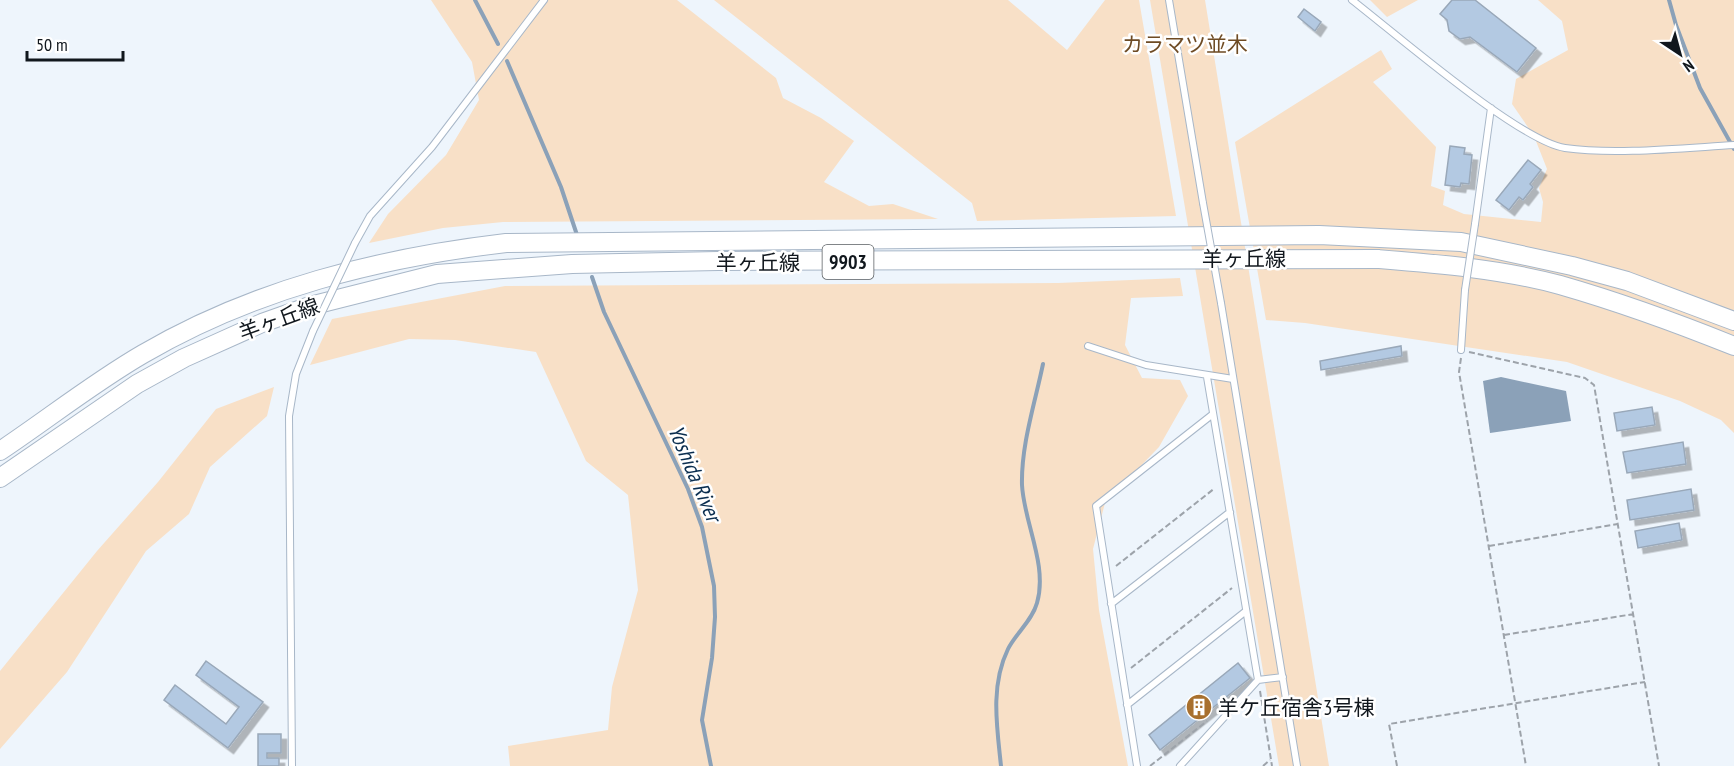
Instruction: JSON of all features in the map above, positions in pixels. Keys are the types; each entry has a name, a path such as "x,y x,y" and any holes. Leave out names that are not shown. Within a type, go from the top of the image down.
{"main road":[{"name":"羊ヶ丘線","path":"0,451 144,354 248,303 320,279 390,260 506,243 1319,235 1461,242 1572,266 1627,281 1734,321"},
{"name":"羊ヶ丘線","path":"0,477 137,384 184,358 262,323 364,291 437,274 505,267 718,261 1378,259 1464,267 1559,285 1672,321 1734,346"}],"lane":[{"path":"292,766 289,416 296,374 313,331 370,216 432,147 544,0"},
{"path":"1169,0 1298,766"},
{"path":"1352,0 1491,108 1534,136 1563,148 1623,150 1734,146"},
{"path":"1461,350 1466,290 1491,108"},
{"path":"1088,346 1146,365 1207,377 1233,379"},
{"path":"1207,377 1258,680"},
{"path":"1137,766 1096,506 1213,414"},
{"path":"1112,604 1230,512"},
{"path":"1127,705 1246,611"},
{"path":"1180,766 1258,680 1283,676"}],"path":[{"path":"1526,766 1460,372 1461,350 1585,378 1594,385 1659,766"},
{"path":"1107,573 1224,480"},
{"path":"1489,546 1618,524"},
{"path":"1122,675 1241,581"},
{"path":"1504,635 1634,614"},
{"path":"1397,766 1389,724 1645,682"},
{"path":"1150,766 1213,716"},
{"path":"1263,766 1271,759"}],"green space":[{"path":"431,0 677,0 776,78 783,98 821,118 854,141 824,182 869,206 893,204 938,219 503,222 443,228 369,243 388,214 446,155 479,100 472,62"},
{"path":"714,0 1008,0 1067,50 1105,0 1139,0 1176,216 977,221 972,203"},
{"name":"カラマツ並木","path":"1150,0 1205,0 1329,766 1279,766"},
{"path":"1370,0 1418,0 1387,17"},
{"path":"1538,0 1734,0 1734,433 1721,420 1680,401 1567,362 1305,323 1266,320 1235,142 1381,50 1392,69 1373,82 1436,147 1431,186 1445,191 1443,205 1464,214 1541,222 1543,202 1539,188 1547,169 1534,136 1512,104 1516,79 1568,50 1562,21"},
{"path":"1180,278 1183,296 1131,298 1125,345 1142,378 1180,380 1188,396 1159,447 1105,503 1093,549 1099,610 1128,766 510,766 508,746 608,730 612,687 638,590 628,495 586,461 536,352 455,340 409,339 310,365 332,319 505,286 1058,283"},
{"path":"274,387 267,416 210,467 189,514 146,551 67,672 0,749 0,671 216,409"}],"water":[{"path":"1501,377 1566,391 1571,421 1490,433 1483,381"}],"building":[{"path":"1452,0 1475,0 1536,48 1517,72 1470,37 1460,39 1449,31 1447,20 1440,14"},
{"path":"1304,9 1321,22 1315,31 1298,17"},
{"path":"1450,146 1465,148 1464,154 1472,155 1469,184 1461,183 1460,187 1445,185"},
{"path":"1528,160 1541,170 1530,184 1533,187 1523,200 1519,197 1509,210 1496,200"},
{"path":"1401,346 1402,356 1321,370 1320,361"},
{"path":"1652,407 1655,425 1617,431 1614,413"},
{"path":"1683,442 1686,464 1627,473 1623,452"},
{"path":"1691,489 1694,510 1630,520 1627,500"},
{"path":"1679,523 1682,540 1638,548 1635,531"},
{"path":"206,661 263,702 228,748 164,700 175,685 226,724 239,707 196,675"},
{"name":"羊ケ丘宿舎3号棟","path":"1238,663 1250,678 1160,750 1149,735"},
{"path":"258,734 281,734 281,753 267,753 267,758 279,758 279,766 258,766"}],"waterway":[{"name":"Yoshida River","path":"475,0 498,44"},
{"path":"1669,0 1700,88 1734,149"},
{"name":"Yoshida River","path":"507,61 561,187 578,238"},
{"name":"Yoshida River","path":"592,277 604,312 688,489 702,527 714,586 715,617 712,658 702,720 711,766"},
{"path":"1001,766 996,707 1002,663 1008,649 1035,609 1040,589 1038,559 1024,499 1022,470 1026,439 1043,364"}],"place":[{"name":"羊ケ丘宿舎3号棟","path":"1199,707"}]}
